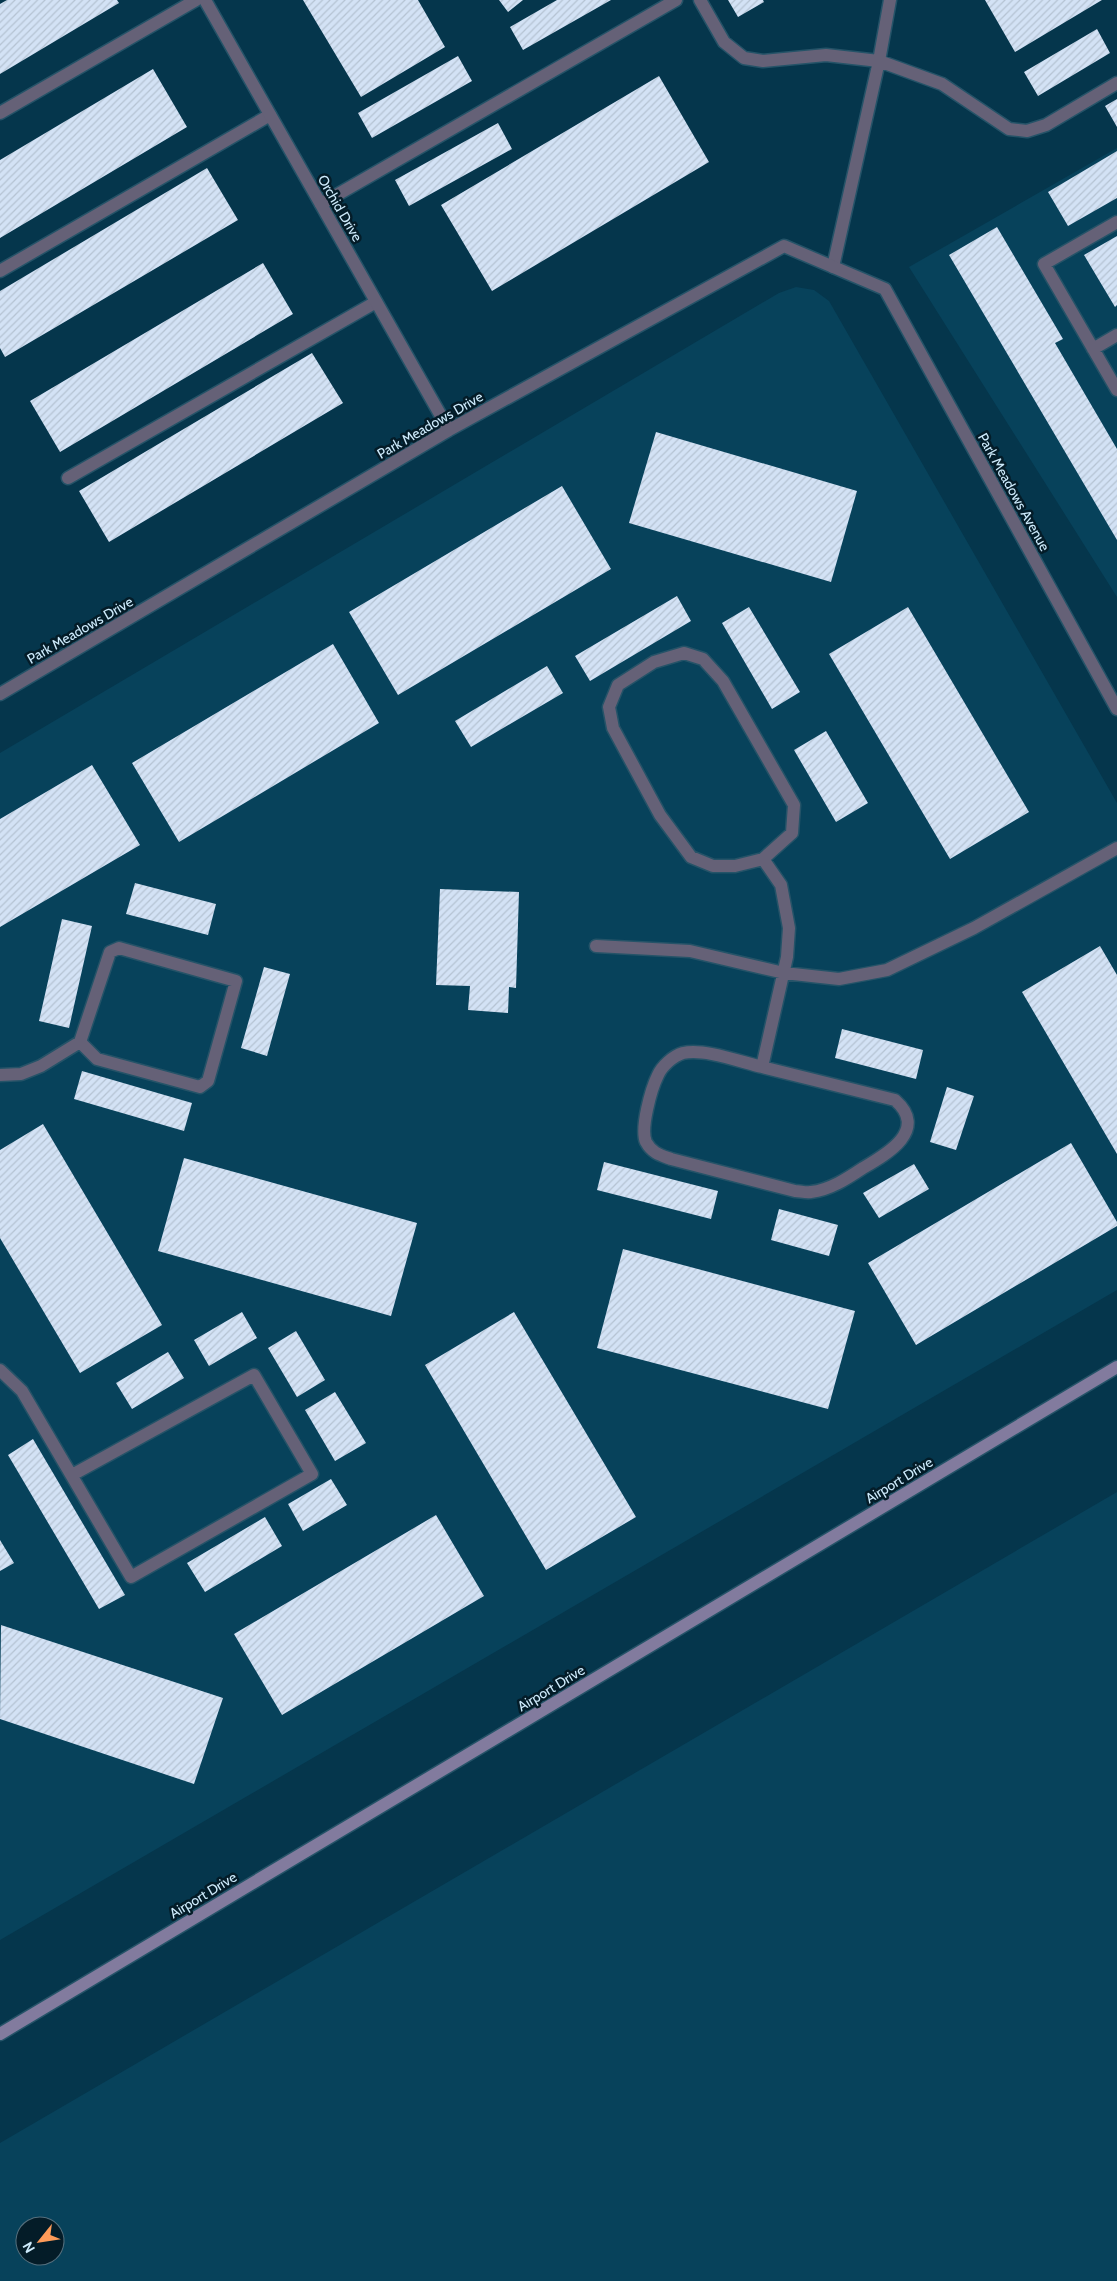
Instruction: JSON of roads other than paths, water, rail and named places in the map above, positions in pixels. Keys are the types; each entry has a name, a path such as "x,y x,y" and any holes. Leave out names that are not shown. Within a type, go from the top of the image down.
{"main road":[{"name":"Airport Drive","path":"0,2034 1117,1367"}],"street":[{"path":"0,113 196,0"},
{"name":"Orchid Drive","path":"205,0 449,430"},
{"path":"321,204 676,0"},
{"path":"700,0 724,42 744,58 763,61 826,55 879,61 942,84 1009,128 1027,131 1046,125 1117,83"},
{"path":"833,267 879,61 890,0"},
{"path":"0,271 270,115"},
{"path":"1117,222 1044,264 1117,390"},
{"name":"Park Meadows Drive","path":"0,694 449,430 784,246 885,289"},
{"name":"Park Meadows Avenue","path":"885,289 1117,709"},
{"path":"68,478 376,302"},
{"path":"1093,349 1117,335"},
{"path":"684,653 703,659 723,681 794,805 792,833 763,859 735,866 713,866 691,857 660,815 613,728 609,707 618,685 654,662 684,653"},
{"path":"596,946 690,951 784,973 839,979 887,970 974,928 1117,848"},
{"path":"762,1067 784,973 789,928 781,885 763,859"},
{"path":"0,1075 21,1074 41,1066 80,1042 110,952 120,948 236,982 208,1081 200,1087 97,1059 80,1042"},
{"path":"697,1052 762,1067 895,1100 903,1107 908,1118 906,1130 899,1144 889,1153 835,1184 810,1192 795,1191 671,1159 655,1154 645,1141 643,1128 658,1074 672,1059 683,1054 697,1052"},
{"path":"0,1370 22,1391 131,1577 312,1474 254,1375 72,1475"}]}
